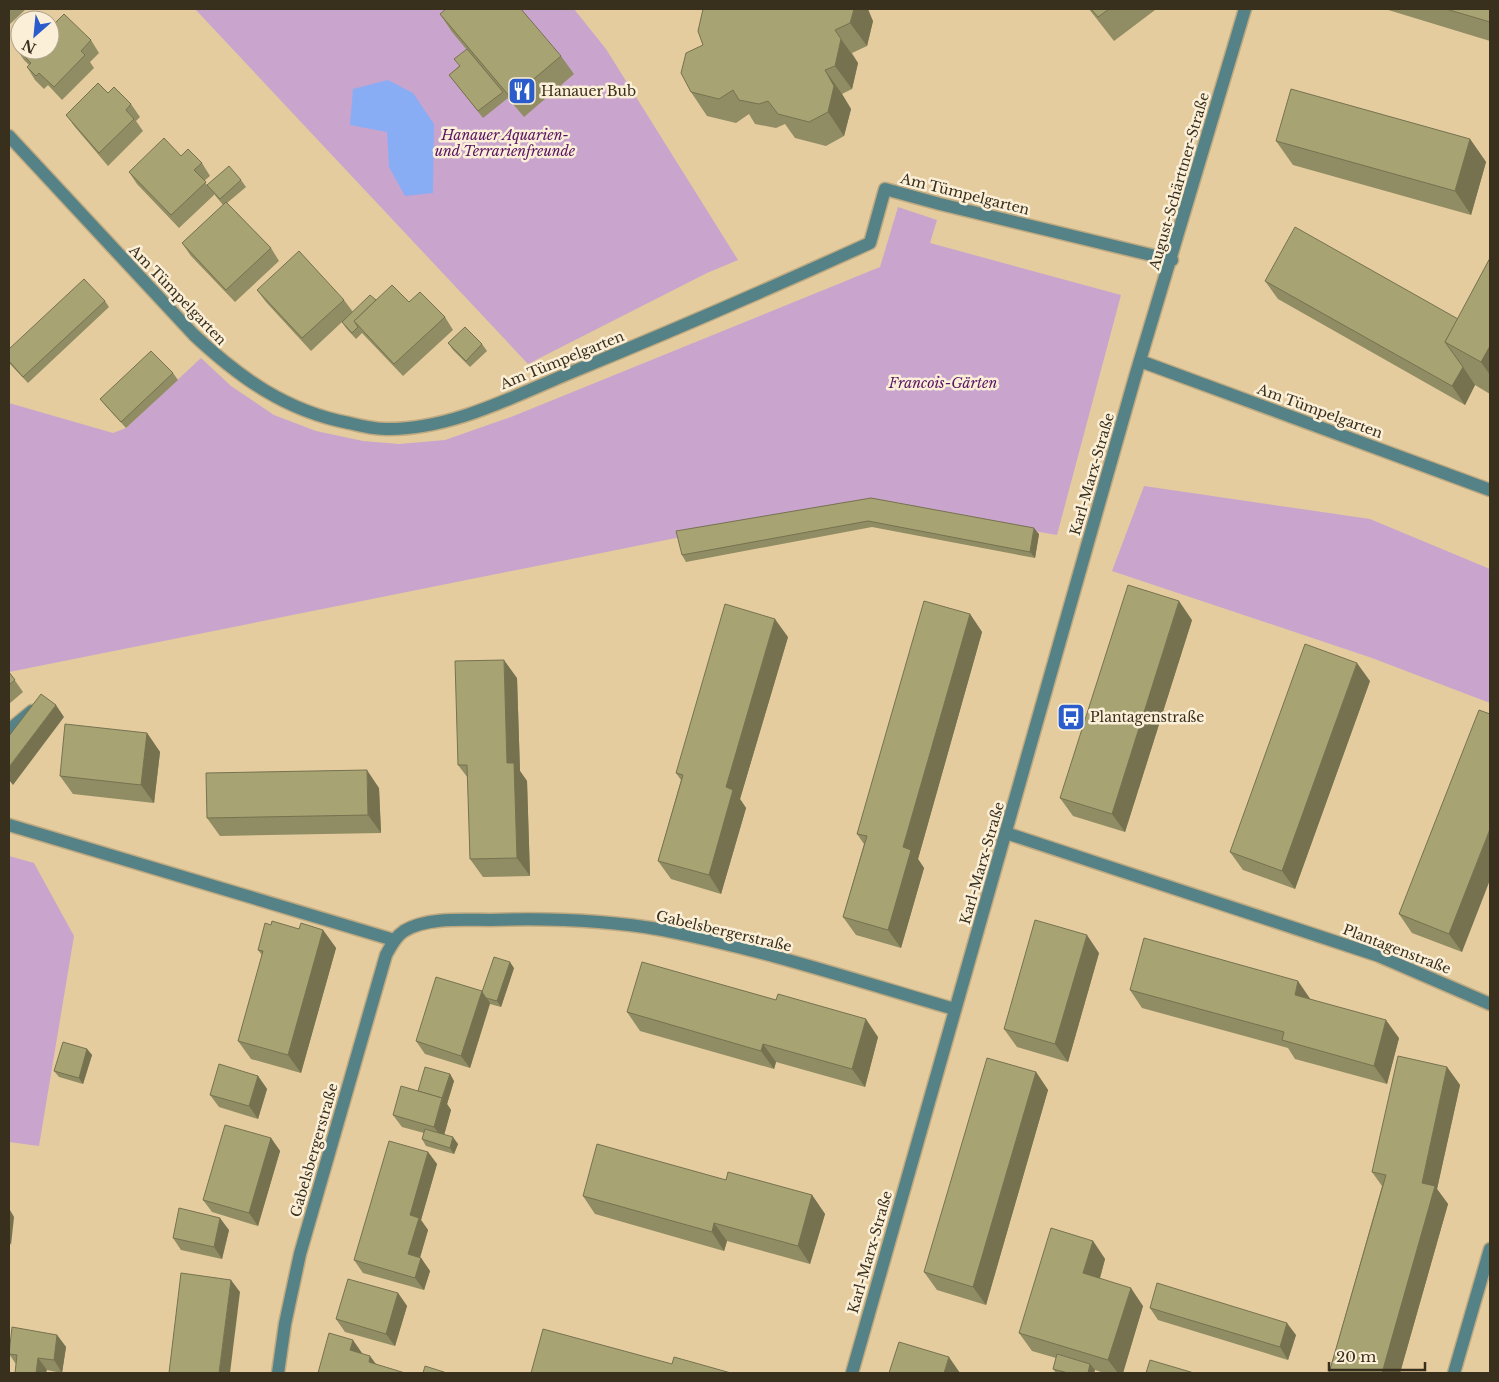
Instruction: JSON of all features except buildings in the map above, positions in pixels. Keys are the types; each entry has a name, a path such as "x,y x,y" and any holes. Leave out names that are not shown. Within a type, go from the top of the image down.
{"street":[{"name":"August-Schärttner-Straße","path":"1140,361 1172,260 1245,9"},
{"name":"Am Tümpelgarten","path":"9,136 194,335 245,380 284,403 330,420 385,429 408,428 464,416 731,307 870,244 885,188 940,204 1172,260"},
{"name":"Am Tümpelgarten","path":"1140,361 1490,490"},
{"name":"Karl-Marx-Straße","path":"852,1373 954,1009 1140,361"},
{"path":"9,730 32,711"},
{"path":"9,825 394,940"},
{"name":"Plantagenstraße","path":"1006,833 1354,947 1490,1004"},
{"name":"Gabelsbergerstraße","path":"278,1373 284,1324 300,1254 386,955 394,940 404,931 418,926 441,922 530,918 626,925 718,942 954,1009"},
{"path":"1454,1373 1490,1250"}],"green space":[{"name":"Hanauer Aquarien- und Terrarienfreunde","path":"195,9 574,9 606,49 738,260 707,273 528,364"},
{"name":"Francois-Gärten","path":"898,207 937,220 930,243 1121,295 1057,535 875,504 681,537 9,672 9,403 113,433 126,428 201,358 231,386 274,415 316,431 363,441 399,444 445,440 511,417 880,267"},
{"path":"1144,486 1370,519 1490,569 1490,703 1372,658 1112,571"},
{"path":"9,856 34,863 74,936 39,1146 9,1142"}],"water":[{"path":"388,80 413,93 434,124 433,193 405,196 389,167 387,132 350,125 353,89"}],"place":[{"name":"Hanauer Bub","path":"522,91"},
{"name":"Plantagenstraße","path":"1071,717"}]}
